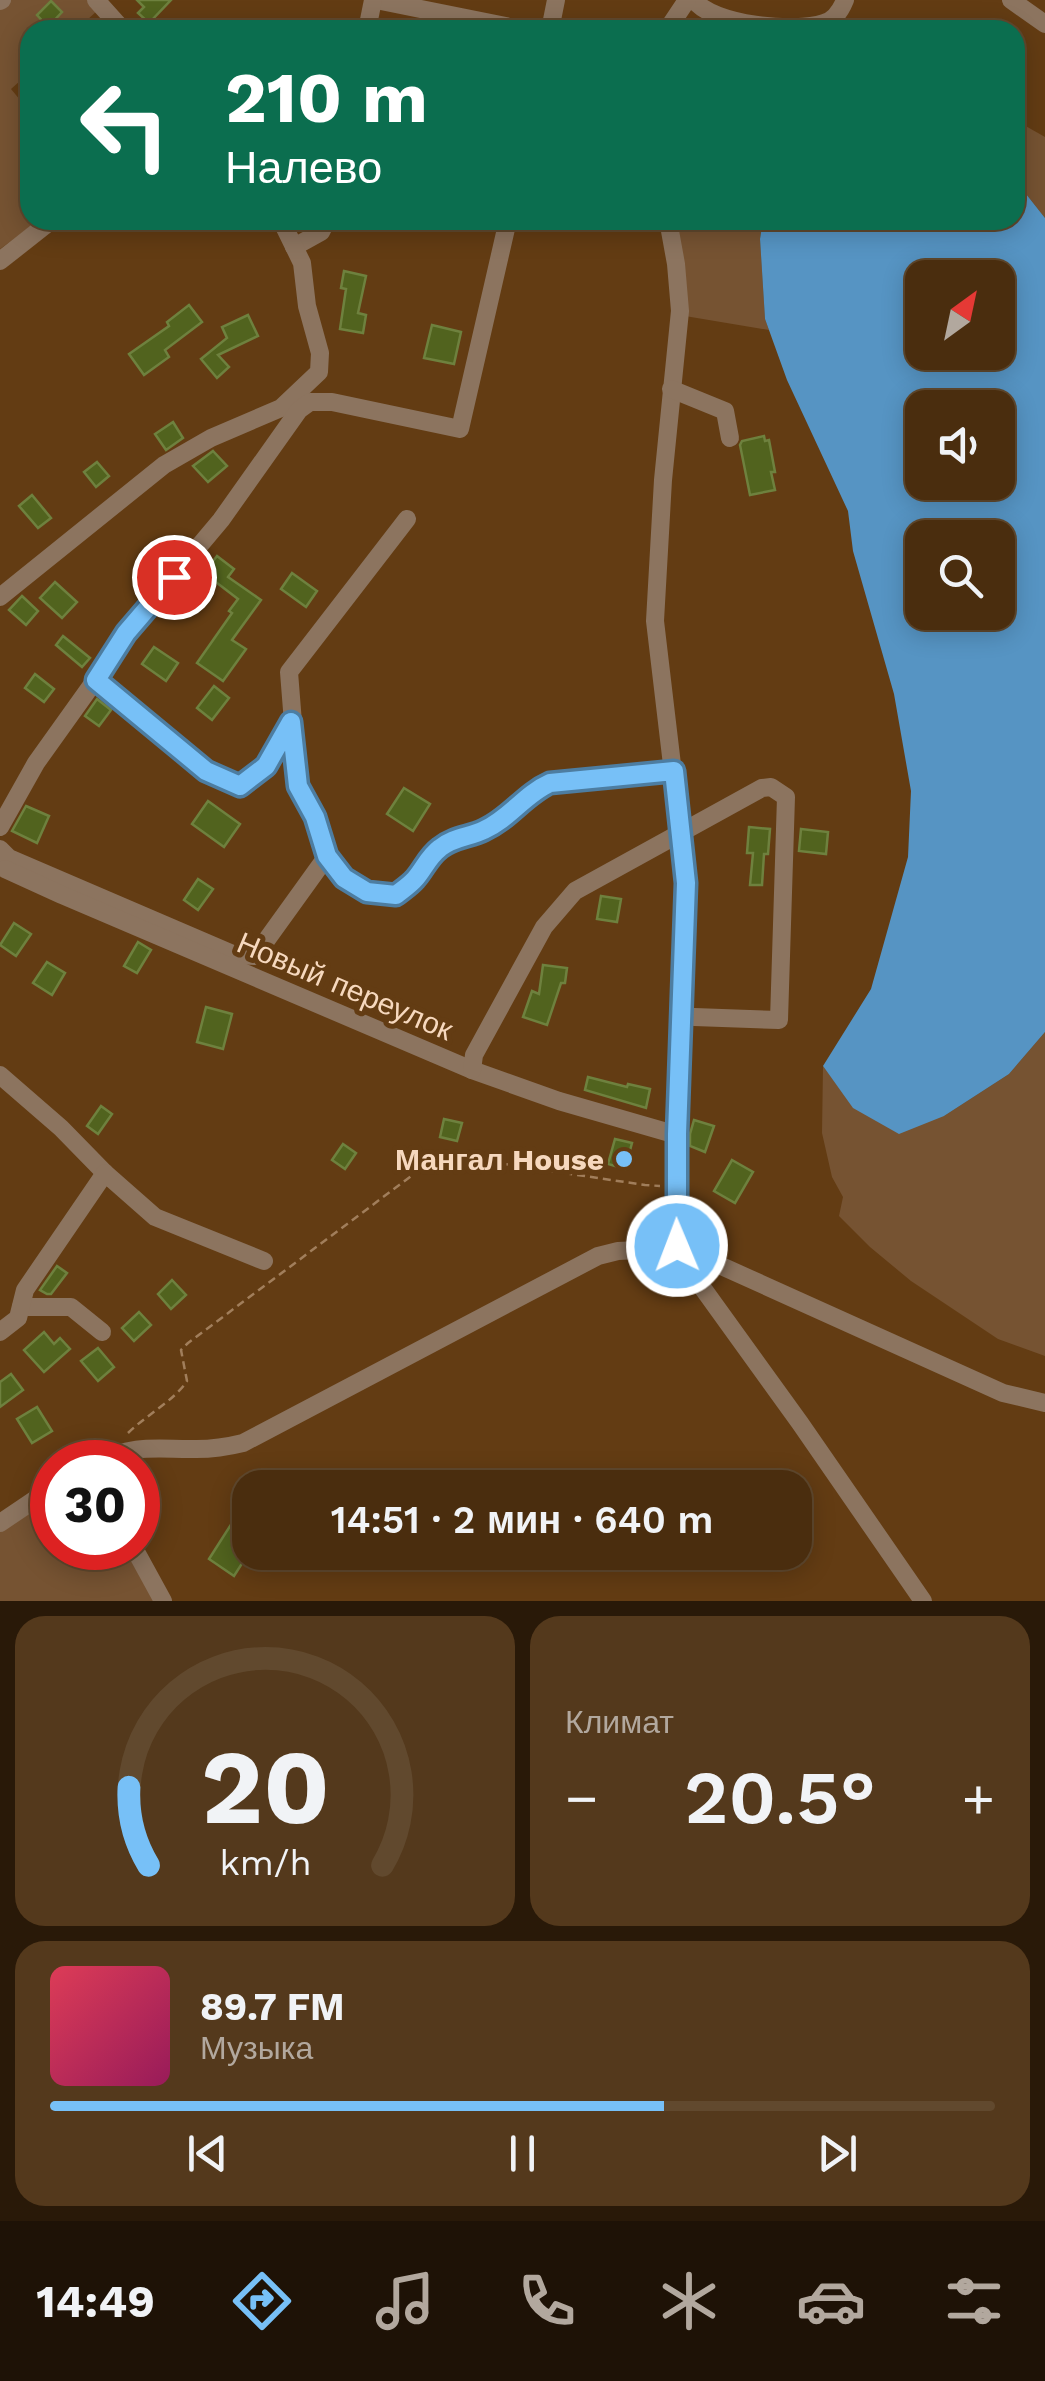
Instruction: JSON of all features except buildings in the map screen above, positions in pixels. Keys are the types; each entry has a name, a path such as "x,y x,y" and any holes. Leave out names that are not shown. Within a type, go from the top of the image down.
{"street":[{"path":"96,0 115,20"},
{"path":"374,0 474,20"},
{"path":"694,0 708,13 736,20"},
{"path":"830,20 845,0"},
{"path":"1011,0 1045,24"},
{"path":"0,262 40,230"},
{"path":"286,230 302,263 307,306 320,353 319,372 332,402"},
{"path":"294,247 322,230"},
{"path":"0,828 36,763 126,633 221,520 299,410 310,402 332,402 460,429 506,230"},
{"path":"670,230 680,311 654,621 686,883 677,1246 681,1258 923,1601"},
{"path":"0,598 164,465 211,438 282,408 319,372"},
{"path":"671,389 726,411 730,438"},
{"path":"407,519 288,672 298,786 315,817 327,856 344,878 367,892 396,895 442,846 485,830 531,792 550,783 674,771"},
{"path":"96,680 206,771 240,786 266,766 291,722"},
{"path":"472,1070 474,1055 544,927 575,891 762,788 771,787 786,797 779,1020 694,1017"},
{"path":"0,850 9,858 234,955 254,956 327,856"},
{"name":"Новый переулок","path":"0,866 472,1070 558,1101 677,1134"},
{"path":"0,1075 154,1217 264,1261"},
{"path":"0,1332 18,1318 25,1290 105,1173"},
{"path":"160,1449 222,1448 244,1443 598,1256 639,1250 655,1254 677,1246 1003,1393 1045,1404"},
{"path":"21,1306 71,1307 102,1332"},
{"path":"0,1524 30,1503"},
{"path":"146,1570 164,1601"}],"path":[{"path":"129,1432 180,1392 187,1381 181,1350 188,1343 430,1162 450,1156 676,1186"}],"shaded area":[{"path":"0,0 90,0 98,10 87,20 20,20 20,81 11,89 20,100 20,230 26,230 0,249"},
{"path":"1025,126 1045,137 1045,218 1025,193"},
{"path":"677,230 761,230 765,319 769,330 685,316"},
{"path":"1045,1032 1045,1356 998,1339 911,1281 839,1216 843,1197 832,1177 822,1133 823,1066 854,1108 944,1116 1009,1074"},
{"path":"30,1511 30,1570 136,1570 154,1601 0,1601 0,1531"}],"water":[{"path":"1025,193 1045,218 1045,1032 1009,1074 944,1116 899,1134 853,1108 823,1066 871,989 908,857 911,791 894,694 853,551 848,511 787,380 765,319 761,230 1025,230"}],"place":[{"name":"Мангал House","path":"624,1159"}],"route":[{"path":"174,577 126,633 96,680 206,771 240,786 266,766 291,722 298,786 315,817 327,856 344,878 367,892 396,895 442,846 485,830 531,792 550,783 674,771 686,883 677,1246"}]}
